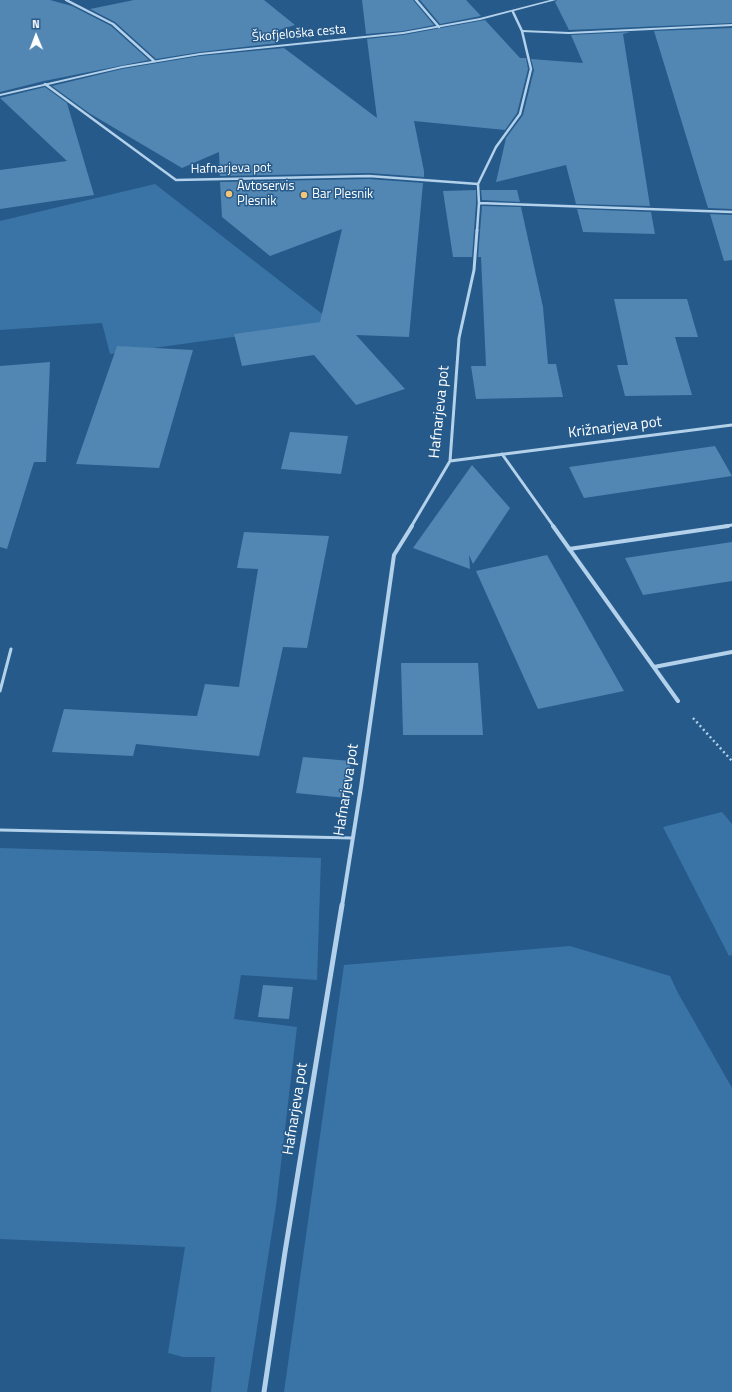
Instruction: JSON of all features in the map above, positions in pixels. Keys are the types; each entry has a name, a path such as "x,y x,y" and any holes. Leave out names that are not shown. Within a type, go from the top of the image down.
{"street":[{"path":"66,0 113,24 154,61"},
{"path":"416,0 439,27"},
{"name":"Škofjeloška cesta","path":"0,95 154,61 249,48 365,38 439,27 512,12 554,0"},
{"name":"Hafnarjeva pot","path":"264,1392 286,1244 352,838 394,555 450,461 459,338 474,270 479,203 478,184 496,147 520,114 531,69 522,31 512,12"},
{"name":"Hafnarjeva pot","path":"46,84 176,180 369,176 478,184"},
{"path":"479,203 732,212"},
{"name":"Križnarjeva pot","path":"450,461 732,425"},
{"path":"502,454 678,701"},
{"path":"570,549 732,525"},
{"path":"654,667 732,652"}],"lane":[{"path":"522,31 570,33 732,25"},
{"path":"0,691 11,649"},
{"path":"0,830 352,838"}],"path":[{"path":"678,701 732,761"}],"shaded area":[{"path":"155,184 334,323 110,354 102,323 0,330 0,221"},
{"path":"722,812 732,824 732,955 729,956 663,827"},
{"path":"0,848 321,858 317,980 241,975 234,1019 297,1027 276,1206 247,1392 211,1392 215,1357 183,1357 168,1353 185,1247 0,1239"},
{"path":"570,946 670,976 678,993 732,1088 732,1392 284,1392 344,965"}],"building":[{"path":"0,0 50,0 72,6 111,26 149,60 44,81 0,92"},
{"path":"134,0 264,0 295,25 266,34 278,43 200,52 156,59 115,22 90,9"},
{"path":"362,0 413,0 434,25 403,31 366,34"},
{"path":"420,0 466,0 481,16 440,24"},
{"path":"557,0 732,0 732,23 569,30 555,2"},
{"path":"485,20 520,58 526,58 528,69 517,113 505,130 414,121 424,177 369,173 220,176 219,152 182,168 89,113 52,86 122,69 200,56 284,48 377,118 367,39 403,35"},
{"path":"732,28 732,209 708,208 654,31"},
{"path":"630,32 623,34 650,206 576,204 566,165 496,182 506,138 523,115 534,70 531,59 583,63 571,35"},
{"path":"45,87 67,103 94,195 0,209 0,170 67,161 0,98"},
{"path":"369,179 423,183 409,337 356,335 405,389 356,405 314,355 242,366 234,334 320,322 342,229 270,256 222,217 220,182"},
{"path":"476,190 472,257 453,257 443,191"},
{"path":"481,190 517,190 520,202 482,200"},
{"path":"482,206 521,207 543,307 548,364 556,364 563,397 476,399 471,366 486,366 481,257 478,257"},
{"path":"577,209 651,212 655,234 583,232"},
{"path":"710,214 732,215 732,260 724,261"},
{"path":"614,299 687,299 698,337 675,337 692,395 625,396 617,365 628,365"},
{"path":"117,346 193,350 159,468 76,464"},
{"path":"50,362 46,462 34,462 7,549 0,547 0,366"},
{"path":"290,432 348,436 341,474 281,469"},
{"path":"715,446 732,476 584,498 569,467"},
{"path":"472,465 510,508 473,564 469,555 470,569 413,548"},
{"path":"244,532 329,536 307,648 283,647 259,756 136,744 133,756 52,752 64,709 197,716 205,684 239,687 258,569 237,568"},
{"path":"732,542 732,581 643,595 625,558"},
{"path":"547,555 624,691 538,709 476,571"},
{"path":"401,663 478,663 483,735 403,735"},
{"path":"303,757 351,761 346,798 296,793"},
{"path":"263,985 293,987 289,1019 258,1017"}],"place":[{"name":"Avtoservis Plesnik","path":"229,194"},
{"name":"Bar Plesnik","path":"304,195"}]}
